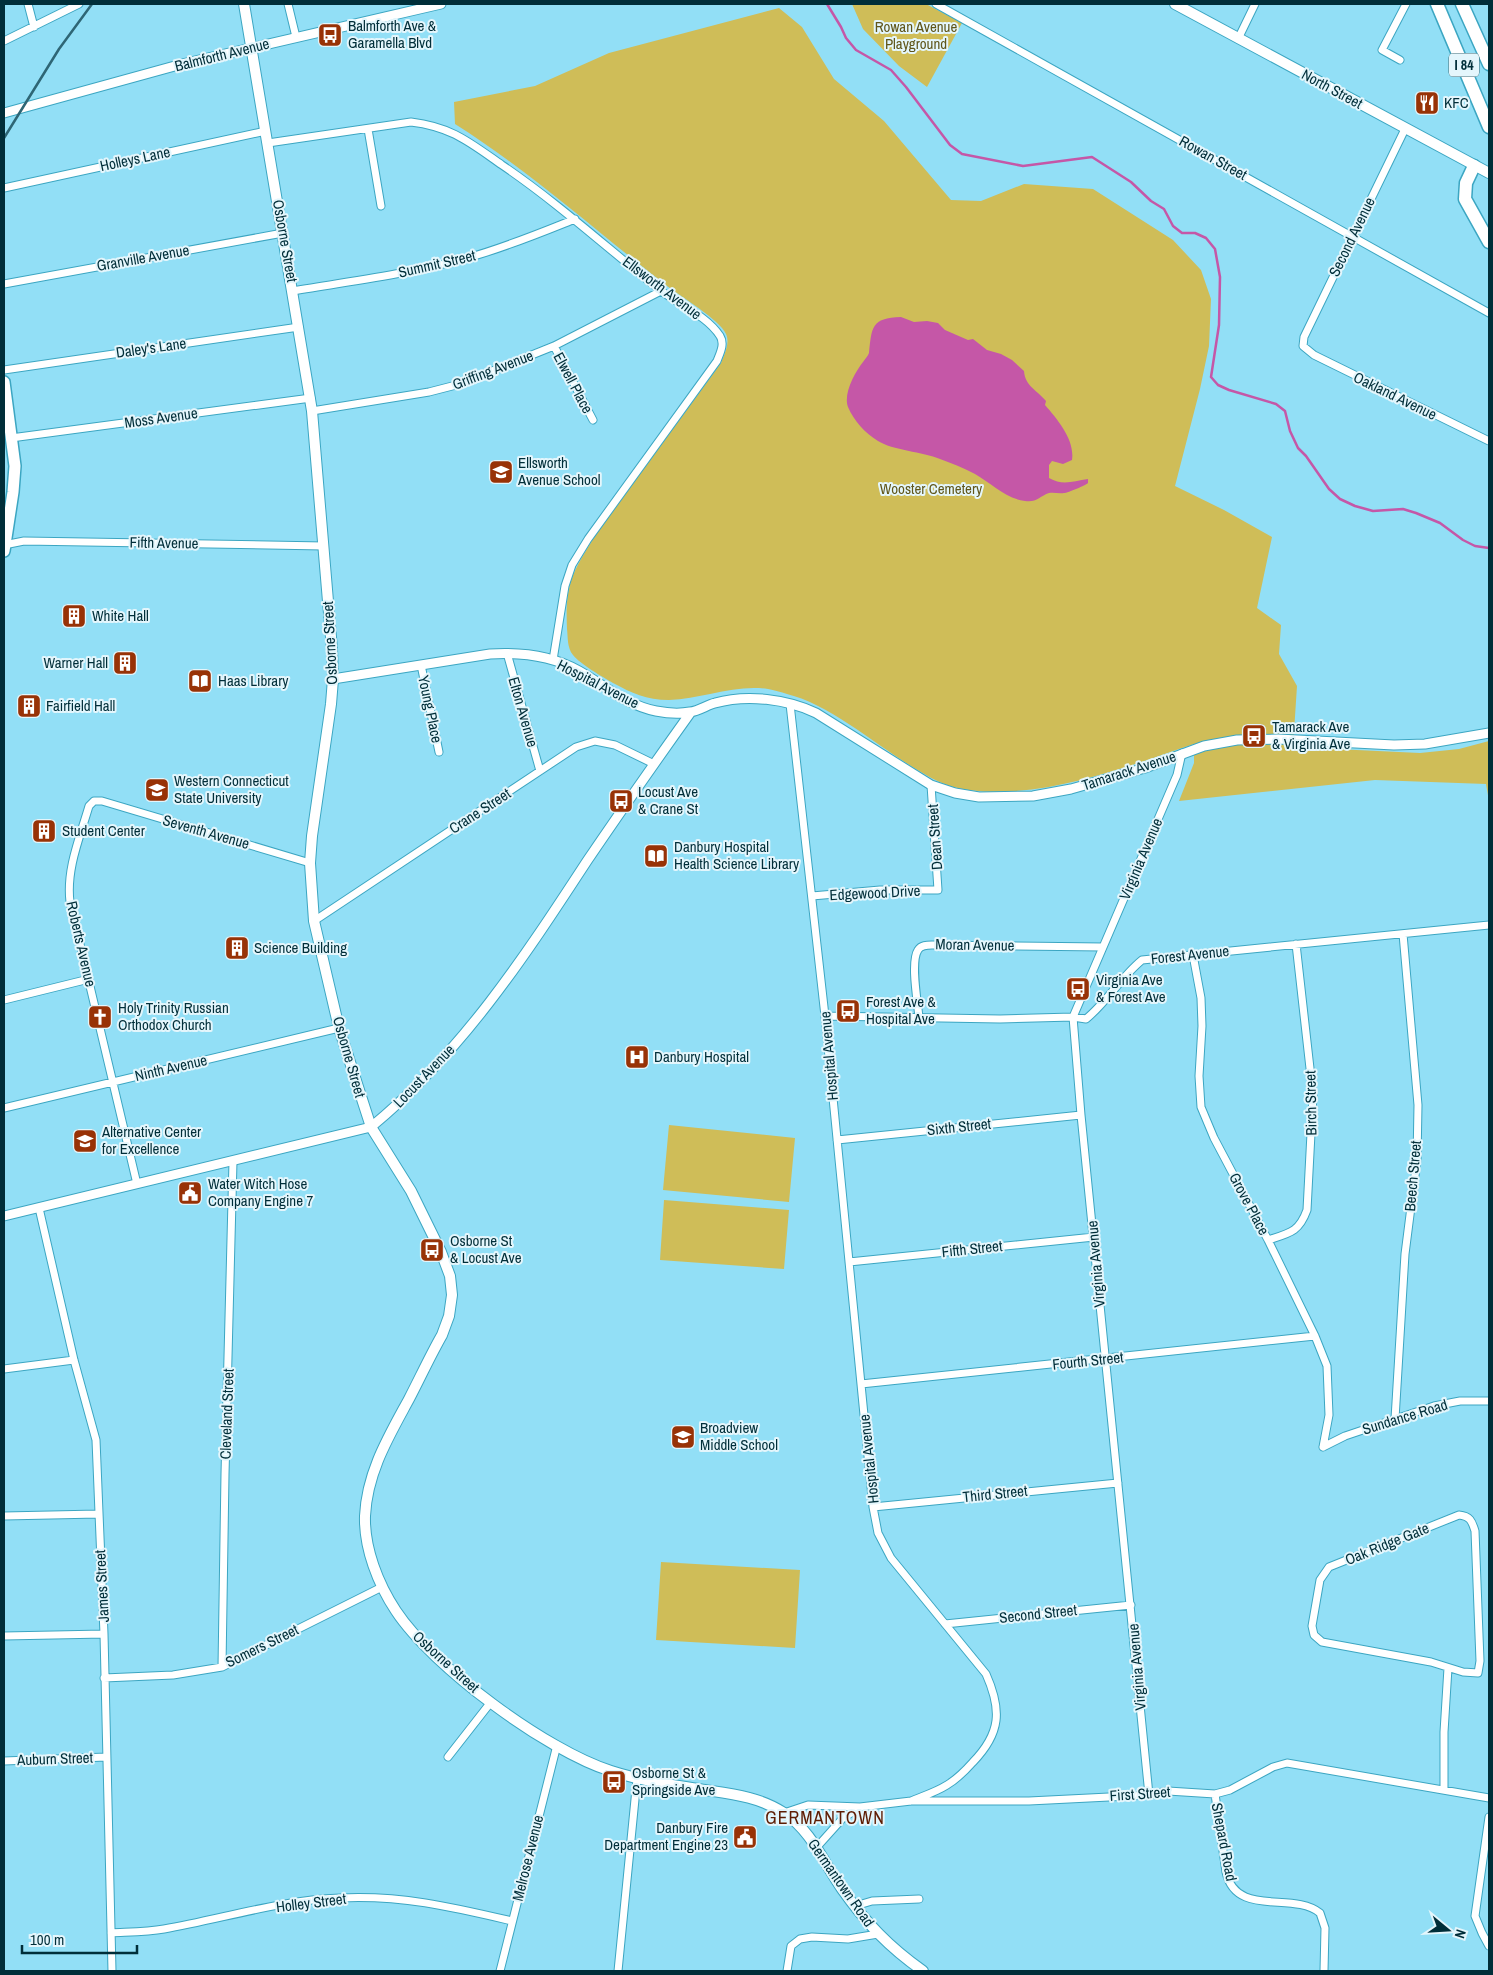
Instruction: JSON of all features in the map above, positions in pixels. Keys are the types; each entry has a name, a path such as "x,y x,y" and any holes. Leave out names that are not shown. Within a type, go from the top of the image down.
{"highway":[{"name":"I 84","path":"1437,4 1489,127"},
{"name":"I 84","path":"1462,4 1489,64"},
{"path":"1474,166 1466,182 1465,198 1489,242"}],"main road":[{"name":"Osborne Street","path":"244,4 294,291 312,411 324,546 333,679 312,836 310,863 314,920 339,1028 371,1127 410,1191 441,1252 450,1276 452,1295 449,1316 442,1335 381,1452 372,1475 365,1518 368,1545 382,1587 396,1612 414,1634 438,1658 491,1702 557,1745 606,1769 637,1779 756,1800"},
{"name":"North Street","path":"1175,4 1489,173"},
{"path":"4,382 15,466 13,492 4,547"},
{"name":"Germantown Road","path":"756,1800 784,1812 804,1831 855,1906 878,1934 922,1971"}],"street":[{"path":"28,4 34,27"},
{"path":"4,41 79,4"},
{"path":"288,4 296,37"},
{"name":"Balmforth Avenue","path":"4,114 182,64 441,4"},
{"name":"Rowan Street","path":"936,4 1489,313"},
{"path":"1238,38 1255,4"},
{"path":"1400,60 1382,50 1406,4"},
{"name":"Ellsworth Avenue","path":"268,144 410,122 432,125 453,132 537,188 660,291 713,328 721,338 722,348 717,361 593,532 572,565 565,586 553,660"},
{"path":"368,129 381,206"},
{"name":"Second Avenue","path":"1303,346 1304,337 1405,129"},
{"name":"Holleys Lane","path":"4,188 266,131"},
{"name":"Summit Street","path":"294,291 467,258 503,248 575,219"},
{"name":"Granville Avenue","path":"4,284 283,233"},
{"name":"Griffing Avenue","path":"312,411 429,392 452,386 554,346 660,291"},
{"name":"Daley's Lane","path":"4,370 299,327"},
{"name":"Elwell Place","path":"554,346 592,420"},
{"name":"Oakland Avenue","path":"1303,346 1314,355 1489,441"},
{"name":"Moss Avenue","path":"11,438 310,398"},
{"name":"Fifth Avenue","path":"4,547 16,542 32,541 324,546"},
{"name":"Hospital Avenue","path":"333,679 507,653 524,653 553,660 578,670 604,688 633,703 657,711 691,712 715,703 735,699 763,700 790,704 825,1016 873,1507 878,1533 891,1558 986,1674 992,1688 996,1706 997,1723 990,1742 983,1752 962,1774 946,1786 911,1801"},
{"name":"Elton Avenue","path":"507,653 540,771"},
{"name":"Young Place","path":"421,665 439,752"},
{"name":"Tamarack Avenue","path":"790,704 816,714 931,784 955,793 979,798 1033,796 1071,789 1145,768 1213,744 1237,740 1278,739 1394,745 1425,744 1489,733"},
{"name":"Locust Avenue","path":"4,1216 371,1127 404,1100 487,1008 691,712"},
{"name":"Crane Street","path":"314,920 576,748 595,740 615,745 654,764"},
{"name":"Virginia Avenue","path":"1149,1794 1081,1114 1073,1016 1177,775 1182,754"},
{"name":"Dean Street","path":"931,784 938,890"},
{"name":"Roberts Avenue","path":"102,802 94,801 89,806 70,869 68,885 70,902 137,1184"},
{"name":"Seventh Avenue","path":"102,802 310,863"},
{"name":"Edgewood Drive","path":"812,896 880,890 938,890"},
{"name":"Forest Avenue","path":"825,1016 919,1018 1073,1016 1086,1019 1100,1008 1142,960 1489,925"},
{"name":"Beech Street","path":"1395,1419 1405,1254 1417,1160 1418,1106 1403,934"},
{"name":"Moran Avenue","path":"919,1018 915,962 918,949 922,946 932,944 1103,947"},
{"name":"Birch Street","path":"1268,1240 1292,1232 1302,1223 1307,1210 1313,1095 1296,944"},
{"name":"Grove Place","path":"1193,955 1201,1008 1199,1076 1201,1107 1214,1138 1268,1240 1315,1336 1327,1366 1329,1415 1323,1447"},
{"path":"4,1000 89,979"},
{"name":"Ninth Avenue","path":"4,1108 339,1028"},
{"name":"Sixth Street","path":"837,1140 1081,1114"},
{"name":"Cleveland Street","path":"222,1667 233,1161"},
{"name":"James Street","path":"39,1208 74,1360 96,1440 104,1634 112,1971"},
{"name":"Fifth Street","path":"849,1262 1094,1237"},
{"name":"Fourth Street","path":"861,1384 1315,1336"},
{"path":"4,1368 74,1360"},
{"name":"Sundance Road","path":"1323,1447 1345,1436 1434,1406 1460,1401 1489,1401"},
{"name":"Third Street","path":"873,1507 1118,1483"},
{"path":"4,1516 98,1514"},
{"name":"Oak Ridge Gate","path":"1459,1515 1467,1516 1472,1522 1475,1531 1480,1661 1478,1673 1448,1668 1431,1662 1322,1642 1314,1635 1312,1626 1317,1592 1324,1573 1330,1567 1342,1561 1459,1515"},
{"name":"Somers Street","path":"104,1678 173,1675 222,1667 382,1587"},
{"name":"Second Street","path":"945,1624 1131,1605"},
{"path":"4,1636 104,1634"},
{"path":"1444,1790 1444,1732 1448,1668"},
{"path":"448,1757 491,1702"},
{"name":"Melrose Avenue","path":"500,1971 557,1745"},
{"name":"Auburn Street","path":"4,1761 106,1757"},
{"name":"First Street","path":"784,1812 808,1805 860,1807 911,1801 1029,1801 1149,1794 1168,1791 1215,1794 1230,1790 1273,1767 1287,1763 1489,1798"},
{"path":"618,1971 637,1779"},
{"name":"Shepard Road","path":"1215,1794 1226,1872 1230,1884 1238,1893 1251,1899 1309,1907 1320,1913 1325,1928 1324,1971"},
{"path":"816,1848 843,1818 860,1807"},
{"path":"1489,1817 1475,1916 1489,1946"},
{"name":"Holley Street","path":"111,1933 162,1930 288,1904 338,1898 380,1897 425,1901 512,1921"},
{"path":"855,1906 872,1901 919,1899"},
{"path":"787,1971 791,1946 800,1939 812,1937 848,1939 878,1934"}],"green space":[{"name":"Rowan Avenue Playground","path":"852,4 926,4 962,23 927,87 899,66 863,29"},
{"name":"Wooster Cemetery","path":"779,8 802,27 834,79 884,121 951,200 981,201 1024,184 1093,189 1173,240 1201,270 1211,299 1209,346 1175,486 1224,510 1272,537 1257,608 1281,625 1279,654 1297,686 1293,747 1420,753 1459,749 1489,741 1489,801 1486,784 1375,780 1179,801 1194,763 1194,744 1112,771 1054,786 997,792 961,789 924,774 851,725 803,699 768,689 743,688 681,699 653,699 633,693 613,683 576,659 568,642 567,601 576,570 595,536 721,363 727,337 722,328 708,315 667,286 537,182 455,124 454,102 535,86 609,53"},
{"path":"669,1125 795,1138 789,1202 663,1190"},
{"path":"664,1200 789,1210 784,1269 660,1260"},
{"path":"661,1562 800,1570 795,1648 656,1640"}],"shaded area":[{"path":"901,317 914,322 927,321 938,323 945,330 968,340 973,339 987,350 1012,360 1024,371 1029,384 1046,401 1045,405 1060,424 1071,445 1072,460 1063,464 1052,461 1049,465 1049,478 1059,482 1088,479 1088,483 1069,492 1049,493 1032,501 1018,500 962,468 933,457 884,444 869,434 860,426 850,412 847,402 848,390 857,371 869,354 871,337 875,326 884,319"}],"waterway":[{"path":"827,4 846,38 856,50 891,70 950,145 962,154 1023,166 1092,157 1131,182 1151,201 1164,209 1173,226 1182,233 1195,233 1206,238 1215,249 1220,277 1219,325 1211,377 1218,385 1276,404 1285,411 1290,431 1298,448 1306,456 1329,489 1340,499 1373,511 1403,509 1416,513 1440,523 1463,540 1475,546 1489,548"}],"railway":[{"path":"4,138 59,49 92,4"}],"place":[{"name":"Balmforth Ave & Garamella Blvd","path":"330,35"},
{"name":"KFC","path":"1427,103"},
{"name":"Ellsworth Avenue School","path":"501,472"},
{"name":"White Hall","path":"74,616"},
{"name":"Warner Hall","path":"125,663"},
{"name":"Haas Library","path":"200,681"},
{"name":"Fairfield Hall","path":"29,706"},
{"name":"Tamarack Ave & Virginia Ave","path":"1254,736"},
{"name":"Western Connecticut State University","path":"157,790"},
{"name":"Locust Ave & Crane St","path":"621,801"},
{"name":"Student Center","path":"44,831"},
{"name":"Danbury Hospital Health Science Library","path":"656,856"},
{"name":"Science Building","path":"237,948"},
{"name":"Virginia Ave & Forest Ave","path":"1078,989"},
{"name":"Forest Ave & Hospital Ave","path":"848,1011"},
{"name":"Holy Trinity Russian Orthodox Church","path":"100,1017"},
{"name":"Danbury Hospital","path":"637,1057"},
{"name":"Alternative Center for Excellence","path":"85,1141"},
{"name":"Water Witch Hose Company Engine 7","path":"190,1193"},
{"name":"Osborne St & Locust Ave","path":"432,1250"},
{"name":"Broadview Middle School","path":"683,1437"},
{"name":"Osborne St & Springside Ave","path":"614,1782"},
{"name":"Danbury Fire Department Engine 23","path":"745,1837"}],"district":[{"name":"GERMANTOWN","path":"825,1818"}]}
